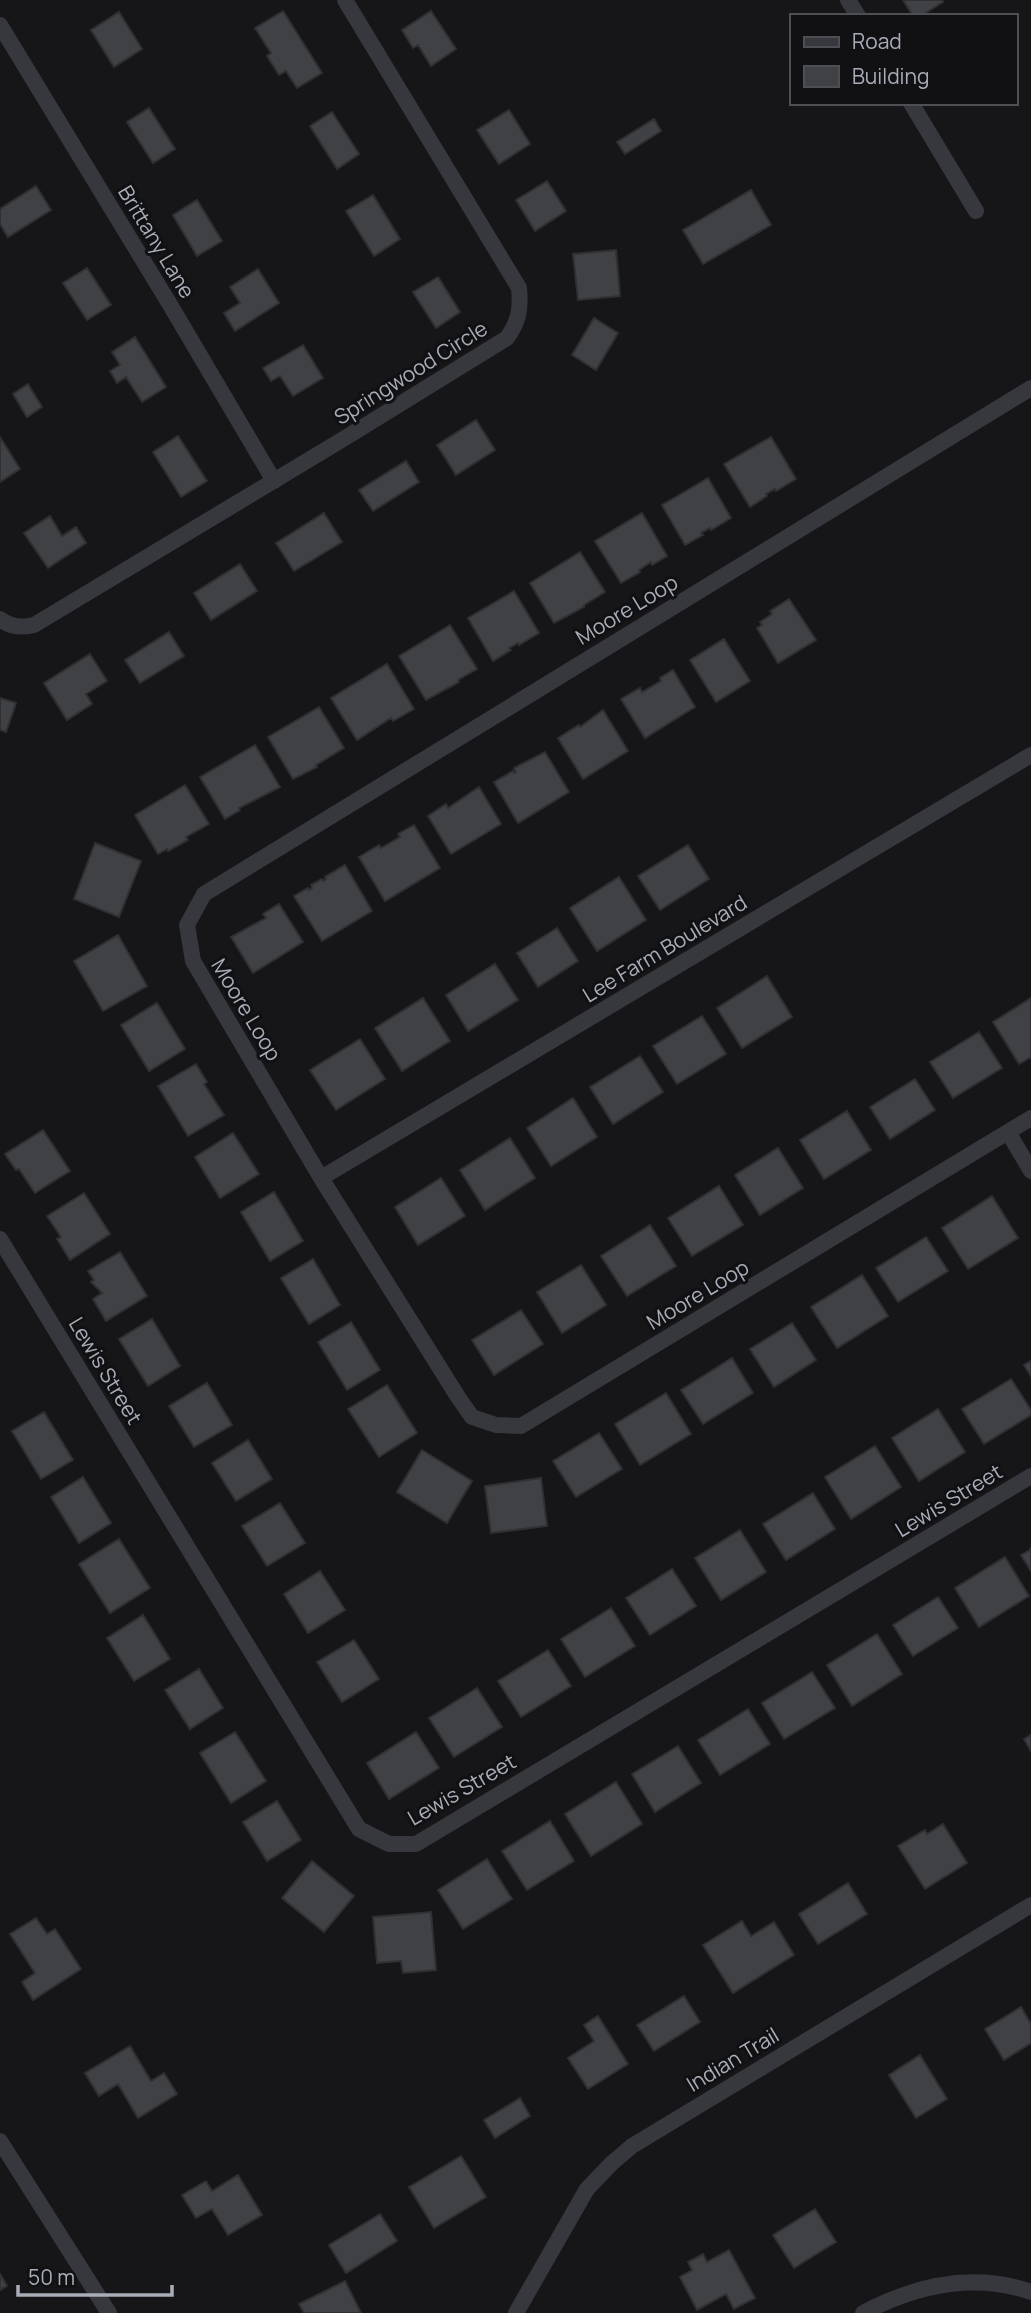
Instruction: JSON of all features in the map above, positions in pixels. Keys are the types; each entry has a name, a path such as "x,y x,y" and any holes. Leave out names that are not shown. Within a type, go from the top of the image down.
{"street":[{"name":"Springwood Circle","path":"0,619 7,624 24,627 34,625 507,338 516,324 521,307 519,288 345,0"},
{"name":"Brittany Lane","path":"0,25 274,481"},
{"path":"912,105 976,211"},
{"name":"Moore Loop","path":"1031,388 204,894 187,925 193,961 321,1178 458,1397 472,1416 496,1425 521,1426 1031,1118"},
{"name":"Lee Farm Boulevard","path":"321,1178 1031,755"},
{"path":"1008,1132 1031,1171"},
{"name":"Lewis Street","path":"0,1239 359,1829 389,1844 416,1844 1031,1476"},
{"name":"Indian Trail","path":"516,2313 587,2189 632,2146 1031,1905"},
{"path":"0,2141 109,2313"},
{"path":"863,2313 898,2297 953,2283 977,2280 1031,2292"}],"building":[{"path":"903,0 943,2 924,14 912,14"},
{"path":"283,11 322,73 297,88 286,71 279,75 267,56 271,53 255,28"},
{"path":"431,11 456,49 431,66 418,45 413,48 402,30"},
{"path":"119,12 142,49 114,67 91,30"},
{"path":"149,108 175,149 153,163 127,122"},
{"path":"509,110 530,144 499,164 477,130"},
{"path":"332,112 359,154 337,169 310,126"},
{"path":"654,119 661,131 625,154 617,142"},
{"path":"547,181 566,211 535,231 516,200"},
{"path":"36,186 51,210 8,237 0,224 0,209"},
{"path":"751,190 771,225 703,264 683,230"},
{"path":"373,195 400,239 374,256 346,211"},
{"path":"197,200 222,241 197,256 173,215"},
{"path":"616,250 620,296 578,300 573,254"},
{"path":"87,268 111,305 87,320 63,283"},
{"path":"258,269 279,303 235,331 224,313 240,303 230,287"},
{"path":"438,277 460,312 436,328 413,292"},
{"path":"594,318 618,333 596,370 572,355"},
{"path":"135,337 166,387 142,402 126,377 117,383 110,371 120,365 112,352"},
{"path":"303,345 323,378 293,396 280,376 271,381 263,368"},
{"path":"28,384 42,407 27,417 13,394"},
{"path":"476,420 495,450 456,475 437,445"},
{"path":"178,436 207,481 181,497 153,452"},
{"path":"0,437 20,469 0,482"},
{"path":"771,437 796,479 766,494 767,496 750,507 724,464"},
{"path":"406,461 419,482 373,511 359,490"},
{"path":"708,478 731,518 701,533 703,535 685,545 662,505"},
{"path":"324,513 342,542 294,571 276,543"},
{"path":"642,513 667,556 652,565 651,562 621,583 595,541"},
{"path":"50,516 62,536 76,527 86,543 48,568 24,533"},
{"path":"580,552 605,592 554,623 530,583"},
{"path":"240,564 257,591 211,620 194,593"},
{"path":"514,591 539,633 509,648 511,650 493,661 468,618"},
{"path":"789,599 816,640 778,663 757,628 762,625 760,622 772,614 770,611"},
{"path":"450,625 477,669 426,700 399,656"},
{"path":"169,632 184,656 140,683 125,660"},
{"path":"724,639 750,681 716,702 690,660"},
{"path":"90,654 107,681 86,694 92,704 67,720 44,683"},
{"path":"387,664 414,709 393,721 391,718 357,740 331,698"},
{"path":"673,670 695,707 645,738 621,699 640,688 642,692"},
{"path":"0,698 16,703 6,732 0,730"},
{"path":"319,707 344,748 316,765 317,767 293,779 268,737"},
{"path":"603,710 628,751 583,779 558,738 579,725 580,727"},
{"path":"255,745 280,787 239,808 240,810 225,819 200,777"},
{"path":"545,752 569,792 518,823 494,782 513,771 516,772 514,768"},
{"path":"185,785 209,824 186,837 188,840 158,854 135,815"},
{"path":"479,787 501,824 451,854 428,816 446,804 448,808"},
{"path":"414,825 440,868 385,901 359,857 400,837 398,834"},
{"path":"95,843 141,861 119,917 74,899"},
{"path":"688,845 709,879 660,910 638,876"},
{"path":"345,865 372,911 322,941 294,896 308,888 309,890 311,885 322,879 324,881 325,877"},
{"path":"619,877 646,920 597,951 570,908"},
{"path":"279,904 303,942 253,973 231,937 266,918 263,914"},
{"path":"557,928 578,961 538,987 517,953"},
{"path":"118,935 147,986 103,1011 74,961"},
{"path":"495,964 518,1000 468,1031 446,995"},
{"path":"767,976 792,1017 742,1048 717,1008"},
{"path":"423,998 450,1041 402,1071 375,1028"},
{"path":"1031,998 1031,1057 1019,1064 993,1022"},
{"path":"157,1003 185,1049 149,1071 121,1025"},
{"path":"702,1016 726,1054 677,1084 653,1046"},
{"path":"979,1032 1002,1068 953,1098 930,1062"},
{"path":"360,1039 385,1079 336,1110 310,1070"},
{"path":"640,1056 663,1092 613,1124 590,1087"},
{"path":"196,1064 207,1082 204,1084 224,1115 188,1136 158,1086"},
{"path":"915,1079 935,1110 890,1139 870,1107"},
{"path":"573,1098 597,1137 551,1166 527,1128"},
{"path":"847,1111 871,1150 824,1179 800,1140"},
{"path":"43,1130 70,1171 35,1193 5,1154"},
{"path":"233,1133 259,1174 220,1198 195,1157"},
{"path":"510,1138 535,1178 485,1210 460,1170"},
{"path":"778,1148 803,1188 760,1215 735,1175"},
{"path":"441,1178 465,1216 418,1245 395,1207"},
{"path":"719,1186 743,1225 692,1256 668,1218"},
{"path":"274,1192 303,1241 270,1261 241,1212"},
{"path":"84,1193 110,1234 70,1260 57,1239 61,1237 47,1216"},
{"path":"992,1196 1018,1238 968,1269 942,1228"},
{"path":"650,1225 676,1266 627,1296 601,1256"},
{"path":"926,1237 948,1271 898,1302 876,1268"},
{"path":"120,1252 147,1296 106,1321 93,1299 102,1293 91,1282 94,1280 88,1271"},
{"path":"313,1259 340,1305 309,1324 281,1278"},
{"path":"581,1265 606,1305 562,1333 537,1292"},
{"path":"862,1275 888,1316 837,1348 811,1307"},
{"path":"521,1310 543,1344 494,1375 472,1340"},
{"path":"152,1319 180,1366 148,1386 119,1339"},
{"path":"351,1322 380,1370 347,1390 318,1342"},
{"path":"792,1323 816,1360 774,1387 750,1349"},
{"path":"732,1358 753,1393 703,1424 681,1390"},
{"path":"1031,1361 1031,1376 1024,1365"},
{"path":"1011,1379 1031,1410 1031,1415 984,1444 962,1409"},
{"path":"207,1383 232,1425 194,1447 169,1406"},
{"path":"387,1385 417,1433 379,1457 348,1409"},
{"path":"666,1393 691,1434 640,1465 615,1424"},
{"path":"938,1409 965,1452 919,1481 892,1438"},
{"path":"44,1412 73,1460 41,1479 12,1431"},
{"path":"599,1433 622,1469 576,1497 553,1461"},
{"path":"248,1440 272,1479 236,1501 212,1463"},
{"path":"875,1446 901,1487 851,1519 825,1477"},
{"path":"422,1450 472,1481 447,1523 397,1492"},
{"path":"83,1477 111,1523 79,1543 51,1497"},
{"path":"541,1478 547,1526 491,1533 485,1486"},
{"path":"813,1493 835,1529 786,1560 763,1524"},
{"path":"280,1503 305,1543 267,1566 242,1526"},
{"path":"740,1530 766,1572 721,1600 695,1558"},
{"path":"119,1539 150,1588 110,1613 79,1564"},
{"path":"1031,1547 1031,1571 1021,1555"},
{"path":"1005,1557 1029,1596 979,1627 955,1588"},
{"path":"672,1569 696,1606 650,1635 626,1598"},
{"path":"320,1571 345,1610 308,1633 284,1594"},
{"path":"938,1597 958,1628 913,1656 893,1625"},
{"path":"611,1608 635,1646 585,1677 561,1639"},
{"path":"143,1615 170,1659 134,1681 107,1638"},
{"path":"877,1634 902,1674 852,1706 827,1665"},
{"path":"354,1640 379,1679 342,1702 317,1662"},
{"path":"548,1650 571,1686 521,1717 498,1681"},
{"path":"199,1669 223,1708 190,1729 165,1690"},
{"path":"812,1672 835,1708 784,1739 762,1703"},
{"path":"477,1688 502,1727 454,1757 429,1718"},
{"path":"748,1709 770,1744 720,1775 698,1740"},
{"path":"235,1732 266,1781 231,1803 200,1753"},
{"path":"416,1732 439,1768 389,1799 367,1763"},
{"path":"1031,1735 1031,1751 1024,1739"},
{"path":"678,1746 701,1783 655,1812 632,1774"},
{"path":"616,1782 642,1824 591,1856 565,1814"},
{"path":"277,1801 301,1840 267,1861 243,1822"},
{"path":"550,1821 574,1861 527,1890 502,1851"},
{"path":"943,1824 967,1863 925,1889 898,1846 925,1830 927,1834"},
{"path":"487,1859 512,1899 463,1929 438,1890"},
{"path":"312,1861 354,1896 324,1932 282,1898"},
{"path":"848,1883 867,1914 818,1944 799,1914"},
{"path":"431,1912 436,1970 403,1973 401,1961 377,1963 373,1917"},
{"path":"36,1918 47,1934 55,1929 81,1969 33,2000 22,1982 35,1973 10,1934"},
{"path":"742,1921 751,1936 774,1922 794,1955 733,1993 703,1945"},
{"path":"684,1996 700,2022 654,2051 637,2025"},
{"path":"1021,2007 1031,2024 1031,2043 1004,2060 985,2029"},
{"path":"598,2016 628,2064 588,2089 568,2058 594,2041 584,2025"},
{"path":"130,2046 151,2081 164,2073 177,2094 138,2118 118,2084 99,2096 85,2073"},
{"path":"920,2055 947,2099 916,2118 889,2075"},
{"path":"520,2098 530,2116 495,2138 484,2120"},
{"path":"461,2156 486,2197 434,2228 409,2187"},
{"path":"238,2175 262,2215 228,2235 212,2209 196,2218 182,2195 206,2181 212,2191"},
{"path":"815,2209 836,2242 794,2268 773,2235"},
{"path":"380,2214 397,2241 346,2273 329,2245"},
{"path":"729,2250 755,2298 734,2309 726,2294 697,2310 680,2277 692,2270 688,2262 703,2254 707,2262"},
{"path":"0,2274 7,2286 0,2290"},
{"path":"345,2281 361,2313 304,2313 299,2304"}]}
